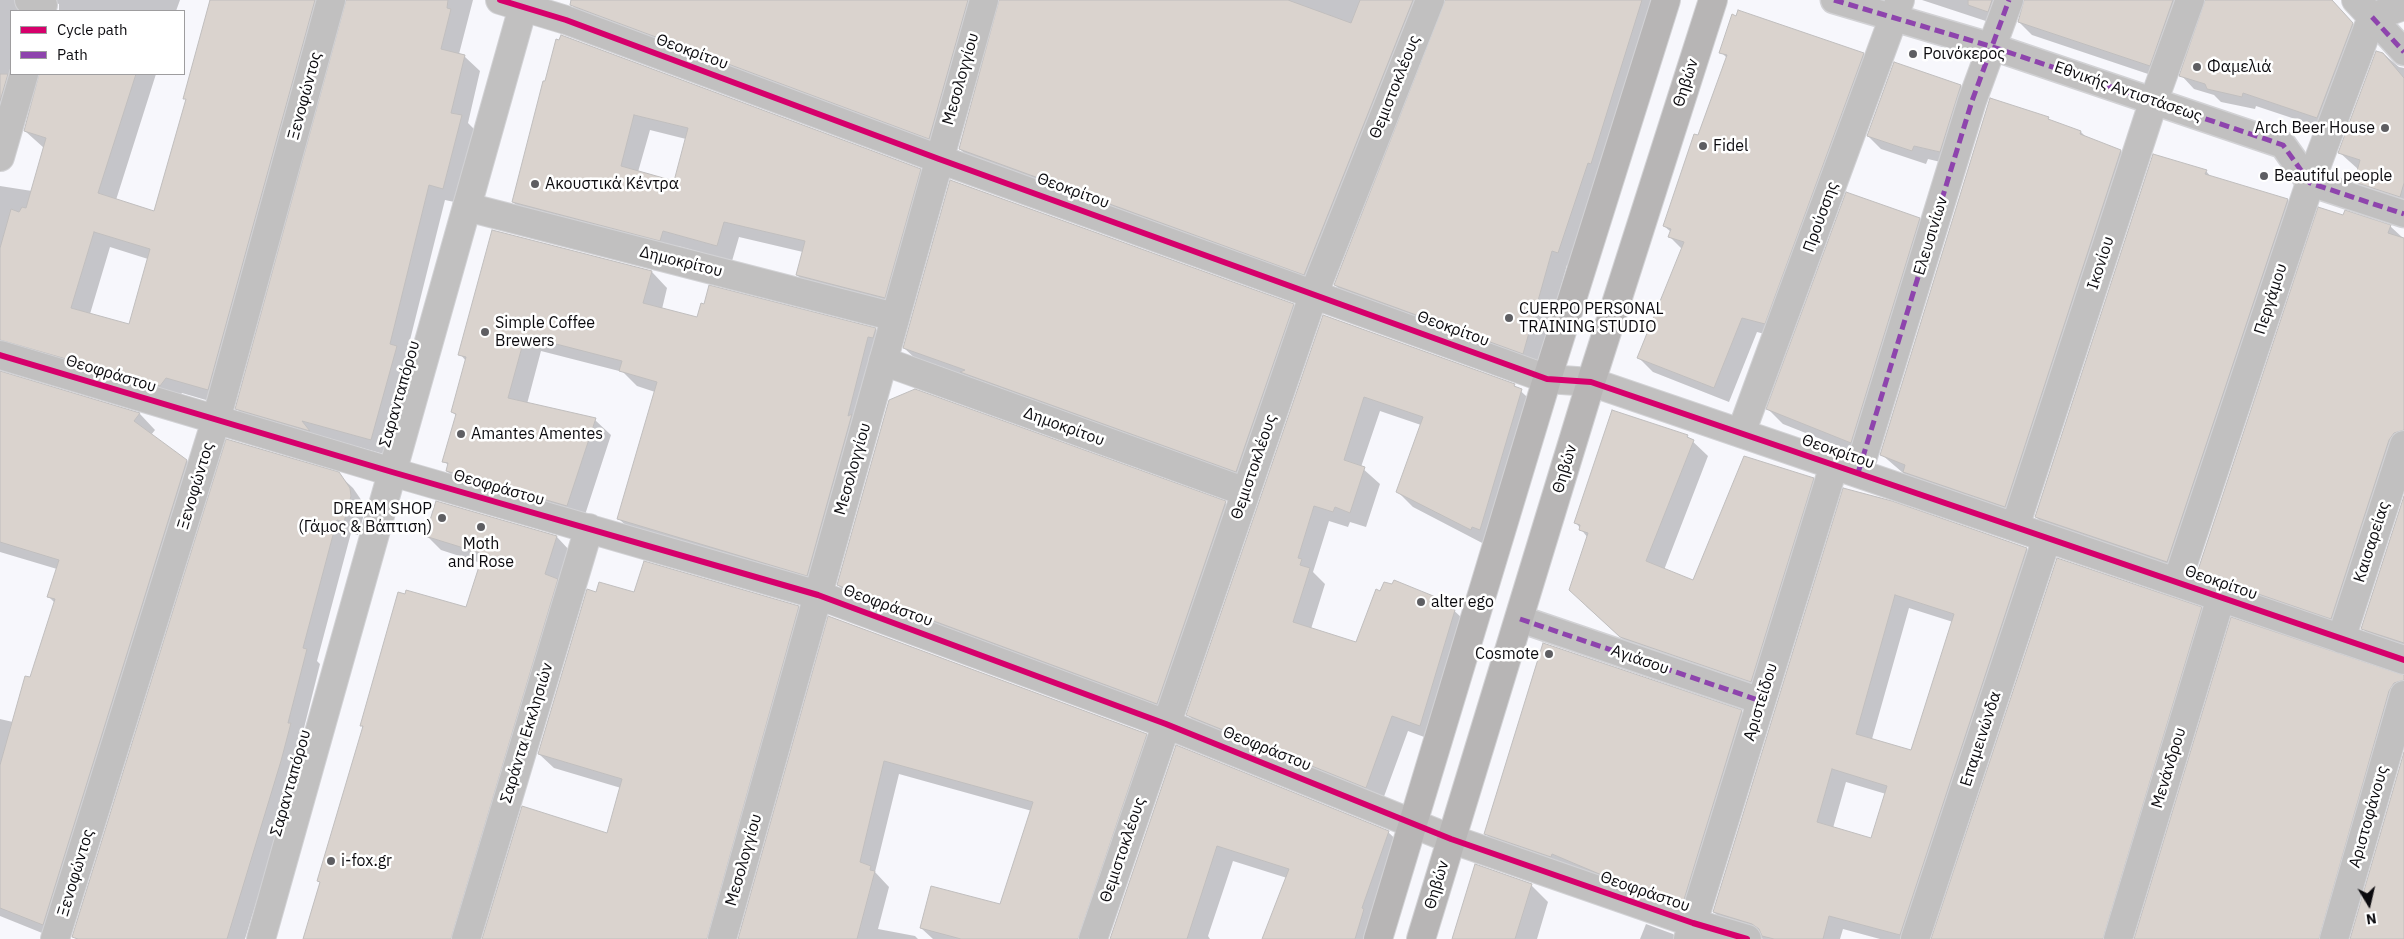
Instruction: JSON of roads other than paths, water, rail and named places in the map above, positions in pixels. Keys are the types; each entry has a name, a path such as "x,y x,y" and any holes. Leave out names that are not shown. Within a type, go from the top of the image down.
{"main road":[{"path":"1378,939 1547,379 1666,0"},
{"name":"Θηβών","path":"1421,939 1591,382 1713,0"}],"street":[{"name":"Ξενοφώντος","path":"55,939 216,420 331,0"},
{"name":"Μεσολογγίου","path":"722,939 984,0"},
{"name":"Θεμιστοκλέους","path":"1093,939 1314,293 1430,0"},
{"name":"Εθνικής Αντιστάσεως","path":"1834,0 1897,8 1993,46 2283,145 2310,183"},
{"name":"Ελευσινίων","path":"1846,469 1972,101 2009,0"},
{"name":"Ικονίου","path":"2015,527 2154,100 2190,0"},
{"name":"Θεοκρίτου","path":"516,2 939,159 1314,293 1547,379 1591,382 2404,660"},
{"name":"Σαρανταπόρου","path":"262,939 467,207 516,2"},
{"path":"2364,9 2404,6"},
{"name":"Προύσσης","path":"1741,433 1897,8"},
{"path":"2364,9 2404,52"},
{"name":"Περγάμου","path":"2177,582 2310,183 2364,9"},
{"path":"0,157 24,75"},
{"path":"2310,183 2404,214"},
{"name":"Δημοκρίτου","path":"467,207 895,317"},
{"name":"Θεοφράστου","path":"0,355 392,472 818,595 1166,724 1451,839 1690,931 1747,939"},
{"name":"Δημοκρίτου","path":"883,361 1246,492"},
{"name":"Καισαρείας","path":"2341,638 2404,445"},
{"name":"Αριστείδου","path":"1690,931 1761,701 1846,469"},
{"name":"Σαράντα Εκκλησιών","path":"466,939 588,528"},
{"name":"Επαμεινώνδα","path":"1915,939 2047,538"},
{"name":"Μενάνδρου","path":"2118,939 2221,597"},
{"name":"Αγιάσου","path":"1520,619 1761,701"},
{"name":"Αριστοφάνους","path":"2334,939 2404,695"}],"place":[{"name":"Ροινόκερος","path":"1913,54"},
{"name":"Φαμελιά","path":"2197,67"},
{"name":"Arch Beer House","path":"2385,128"},
{"name":"Fidel","path":"1703,146"},
{"name":"Beautiful people","path":"2264,176"},
{"name":"Ακουστικά Κέντρα","path":"535,184"},
{"name":"CUERPO PERSONAL TRAINING STUDIO","path":"1509,318"},
{"name":"Simple Coffee Brewers","path":"485,332"},
{"name":"Amantes Amentes","path":"461,434"},
{"name":"DREAM SHOP (Γάμος & Βάπτιση)","path":"442,518"},
{"name":"Moth and Rose","path":"481,527"},
{"name":"alter ego","path":"1421,602"},
{"name":"Cosmote","path":"1549,654"},
{"name":"i-fox.gr","path":"331,861"}]}
